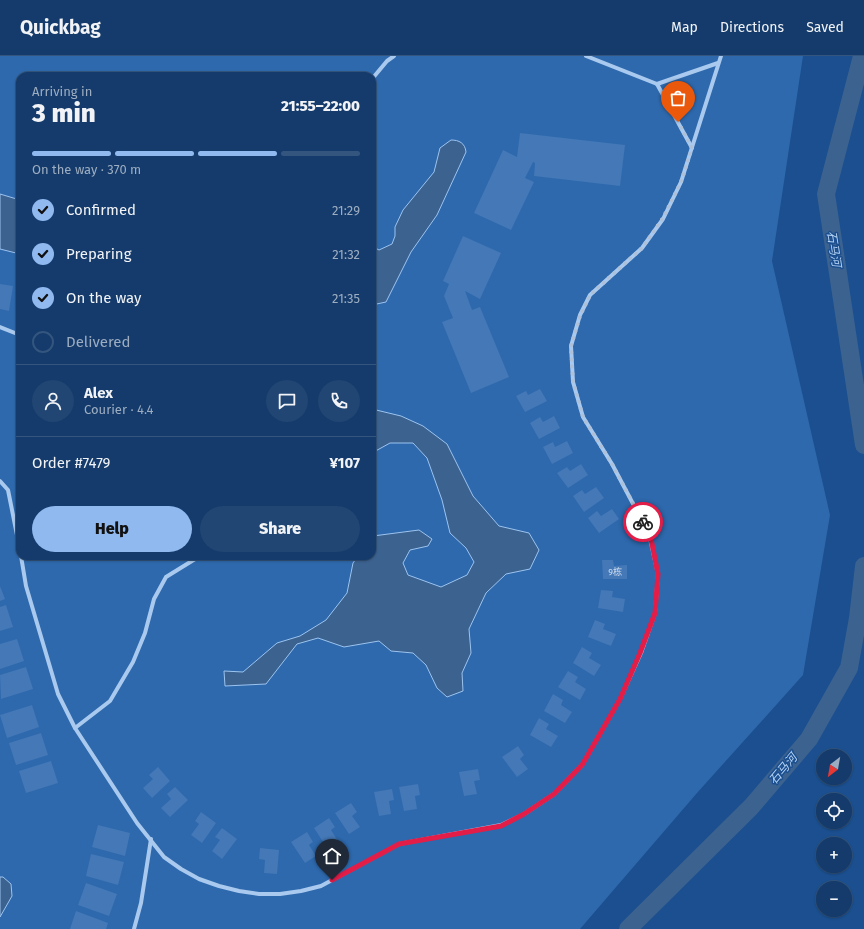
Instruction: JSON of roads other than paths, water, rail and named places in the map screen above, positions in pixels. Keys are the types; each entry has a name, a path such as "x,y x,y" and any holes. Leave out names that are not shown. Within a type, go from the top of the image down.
{"street":[{"path":"376,74 387,61 394,56"},
{"path":"586,56 657,84 692,148"},
{"path":"22,560 26,586 58,694 75,728 137,822 164,856 181,869 199,879 239,891 259,894 280,894 301,891 321,886 399,844 501,826 524,814 554,794 582,765 620,699 655,613 658,574 650,534 612,464 583,417 573,382 571,346 580,316 590,295 642,248 663,218 681,182 721,56"},
{"path":"657,84 718,63"},
{"path":"0,327 16,333"},
{"path":"0,480 8,490 16,530"},
{"path":"75,728 110,701 133,662 145,633 154,599 166,577 194,560"},
{"path":"134,929 141,903 151,839"}],"waterway":[{"name":"石马河","path":"862,56 826,194 864,445"},
{"name":"石马河","path":"628,929 751,807 809,739 849,668 858,618 864,566"}]}
